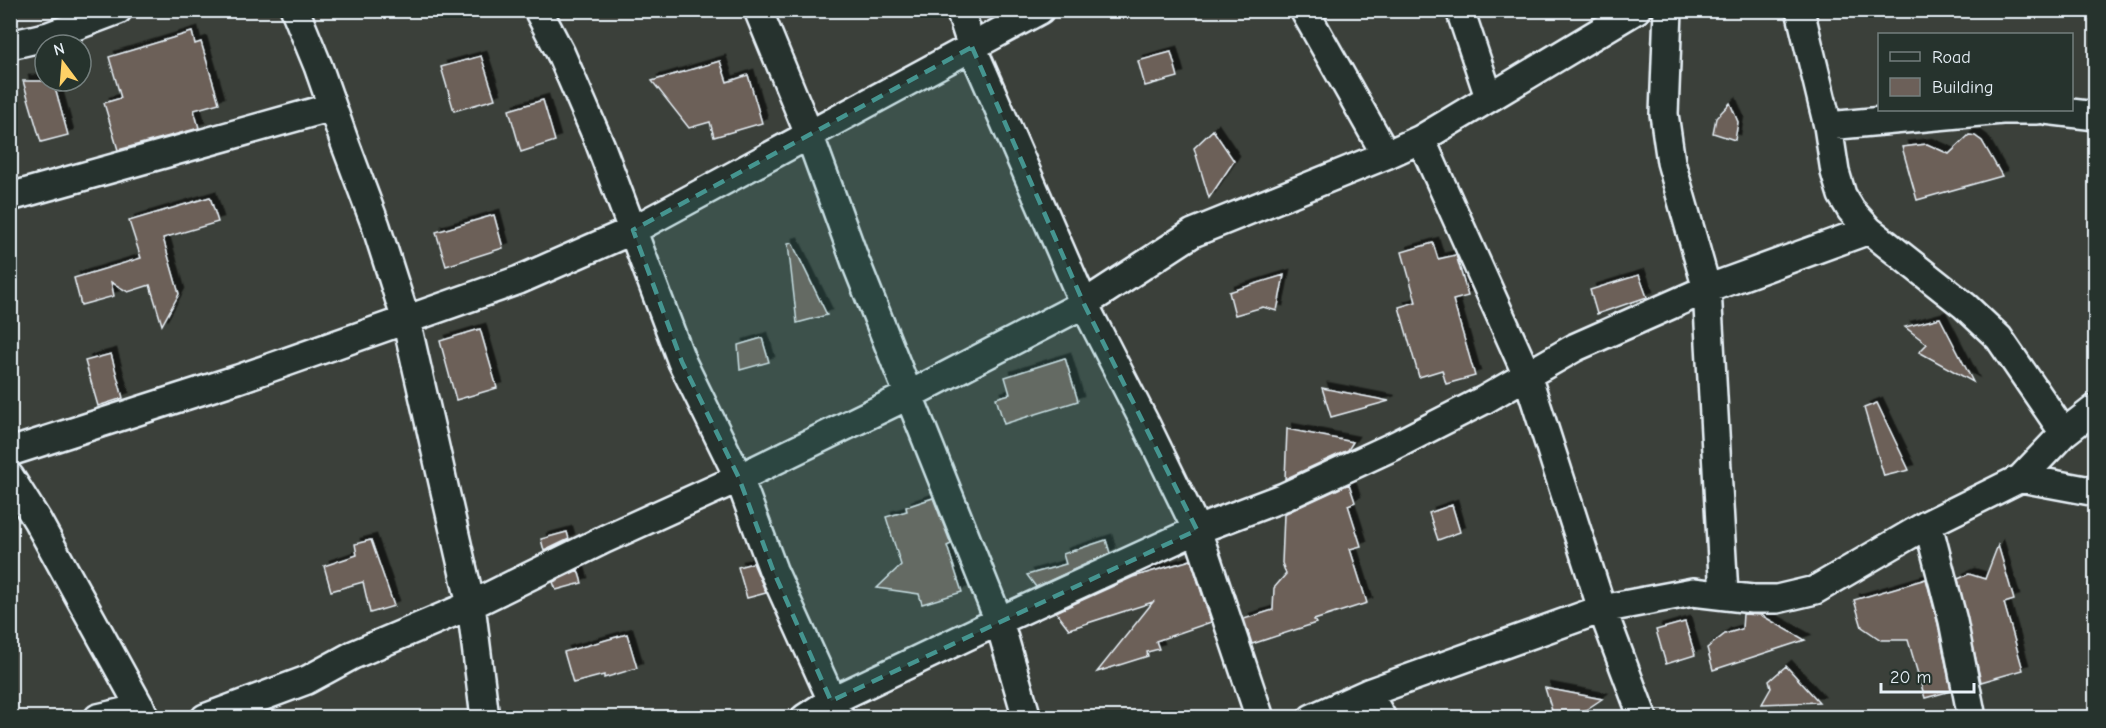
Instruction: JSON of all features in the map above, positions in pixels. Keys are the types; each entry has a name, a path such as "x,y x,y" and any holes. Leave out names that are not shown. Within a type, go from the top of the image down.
{"street":[{"path":"10,45 49,36 118,10"},
{"path":"295,10 318,66 376,226 406,320 471,605 484,717"},
{"path":"538,10 561,54 595,134 682,362 739,478 773,570 835,709"},
{"path":"758,10 809,134 856,263 999,621 1027,717"},
{"path":"960,10 972,47 1084,304 1197,530 1260,717"},
{"path":"10,452 238,379 519,280 633,230 1040,10"},
{"path":"1304,10 1386,155"},
{"path":"1460,10 1489,96"},
{"path":"205,717 307,681 353,655 471,605 605,539 739,478 1084,304 1193,233 1421,139 1489,96 1636,10"},
{"path":"1668,10 1664,114 1671,162 1707,289 1724,595"},
{"path":"1800,10 1828,126 1835,172 1842,195 1851,210 1869,230 1965,306 1999,338 2064,433"},
{"path":"10,197 332,108"},
{"path":"1828,126 1991,111"},
{"path":"2054,111 2096,116"},
{"path":"1421,139 1527,375 1602,609 1643,717"},
{"path":"805,717 835,709 999,621 1197,530 1284,497 1396,445 1484,400 1576,347 1707,289 1869,230"},
{"path":"1312,717 1368,693 1602,609 1693,592 1752,599 1776,599 1815,590 1928,524 2021,478 2064,433 2096,408"},
{"path":"10,477 43,531 144,713 98,717"},
{"path":"2021,478 2096,492"},
{"path":"1928,524 1953,621 1971,717"},
{"path":"1368,693 1382,717"}],"highlighted area":[{"path":"972,47 1084,304 1197,530 831,701 773,570 739,478 682,362 633,230"}],"building":[{"path":"192,32 195,44 201,42 219,103 194,110 199,128 118,150 104,103 121,98 109,57"},
{"path":"1171,52 1178,77 1145,86 1138,61"},
{"path":"481,56 495,99 454,111 441,67"},
{"path":"720,61 727,82 748,75 762,123 714,137 710,122 689,128 652,81"},
{"path":"23,81 33,81 33,93 56,93 68,135 41,142"},
{"path":"543,100 555,141 521,152 509,110"},
{"path":"1730,103 1738,122 1735,140 1713,133 1716,118"},
{"path":"1213,130 1234,161 1209,198 1194,148"},
{"path":"1969,135 1982,141 2002,176 1917,200 1902,147 1927,144 1949,154"},
{"path":"210,197 218,222 163,238 179,294 162,325 150,285 128,292 111,282 114,296 81,305 74,278 141,258 129,221"},
{"path":"494,215 503,248 446,266 436,232"},
{"path":"792,243 827,315 797,323 788,244"},
{"path":"1433,243 1438,259 1456,255 1468,296 1453,300 1475,376 1446,384 1442,370 1419,377 1399,307 1416,302 1402,252"},
{"path":"1284,275 1277,311 1263,307 1235,315 1229,292"},
{"path":"1639,275 1647,297 1597,314 1590,290"},
{"path":"1940,318 1973,382 1919,352 1927,344 1905,327"},
{"path":"480,329 497,388 456,400 440,341"},
{"path":"762,338 769,362 740,370 738,345"},
{"path":"111,354 123,398 98,406 85,361"},
{"path":"1065,358 1078,401 1004,424 996,398 1010,394 1005,377"},
{"path":"1322,388 1389,401 1331,417"},
{"path":"1877,403 1909,470 1884,476 1864,408"},
{"path":"1287,429 1353,442 1348,450 1285,479"},
{"path":"1349,484 1355,502 1348,505 1361,546 1350,549 1367,603 1252,644 1244,619 1273,610 1274,588 1286,574 1282,563 1284,514"},
{"path":"933,498 951,544 947,546 962,592 922,604 919,594 877,588 901,565 886,517 907,511 906,507"},
{"path":"1452,505 1460,532 1438,540 1429,513"},
{"path":"567,532 569,539 544,551 541,539"},
{"path":"371,540 394,606 370,613 363,582 331,591 324,566 357,555 355,544"},
{"path":"1106,540 1110,553 1036,587 1027,575 1066,564 1063,554"},
{"path":"1998,545 2014,600 2004,603 2023,670 1981,682 1958,579 1969,574 1985,579"},
{"path":"1191,560 1211,622 1156,641 1159,649 1147,652 1148,656 1097,672 1153,602 1069,629 1056,612 1133,577"},
{"path":"753,563 766,593 747,598 738,567"},
{"path":"578,570 582,583 556,590 553,582"},
{"path":"1926,579 1938,624 1951,691 1925,698 1908,640 1881,640 1862,627 1854,600"},
{"path":"1743,614 1761,615 1805,640 1713,670 1707,648 1725,634 1742,629"},
{"path":"1685,622 1695,655 1666,664 1656,630"},
{"path":"627,634 637,668 604,678 604,675 573,683 564,652"},
{"path":"1786,666 1819,702 1762,704 1771,688 1769,681"},
{"path":"1545,688 1602,699 1575,717 1554,717"}]}
